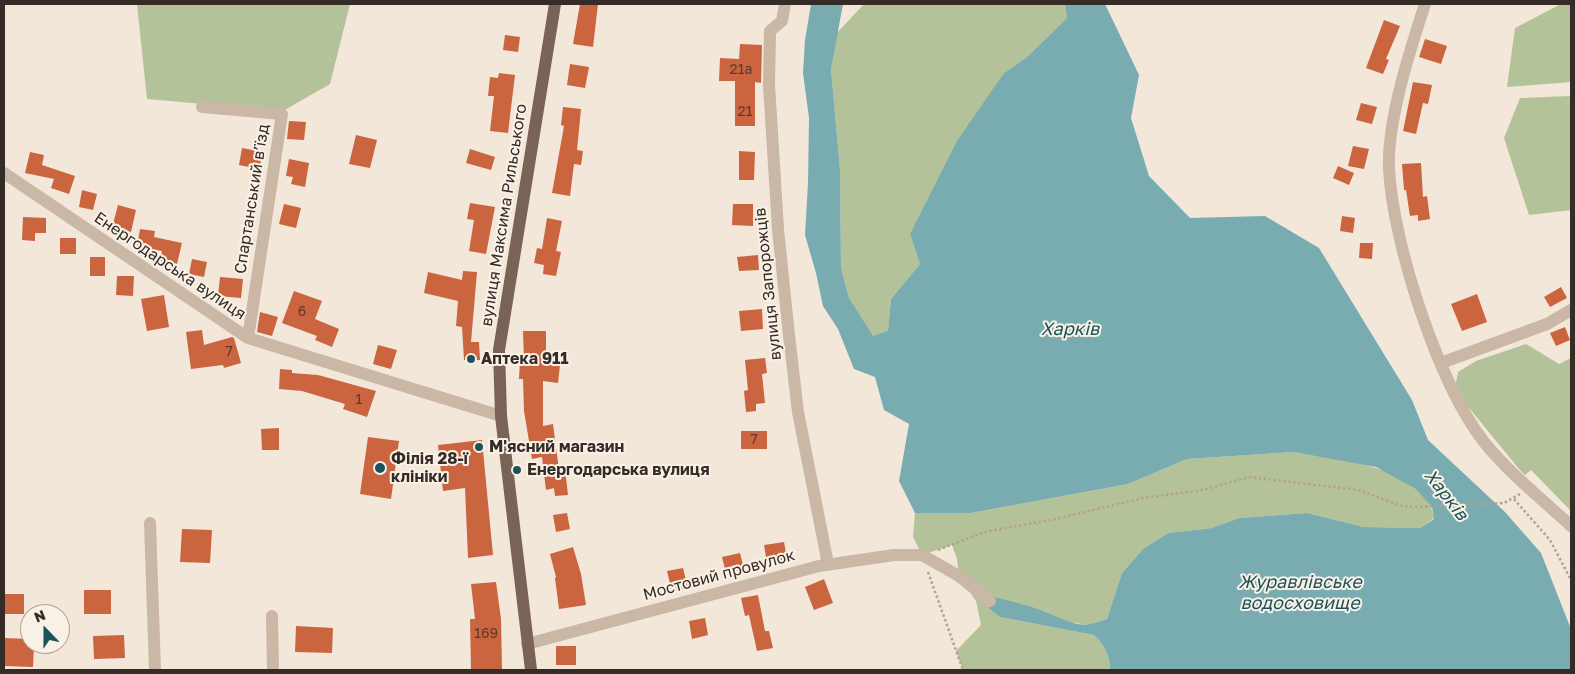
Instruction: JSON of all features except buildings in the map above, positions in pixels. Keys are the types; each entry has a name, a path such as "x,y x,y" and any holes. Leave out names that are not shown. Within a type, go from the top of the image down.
{"main road":[{"name":"вулиця Максима Рильського","path":"531,670 501,416 499,350 555,4"}],"street":[{"name":"вулиця Запорожців","path":"785,4 782,21 770,31 770,85 778,229 798,412 828,564"},
{"path":"1425,4 1408,57 1393,129 1389,168 1395,212 1419,304 1441,363 1460,406 1485,442 1571,526"},
{"name":"Спартанський в’їзд","path":"202,107 282,114 248,338"},
{"name":"Енергодарська вулиця","path":"4,173 248,338 501,416"},
{"path":"1441,363 1547,324 1571,310"},
{"path":"150,523 155,670"},
{"name":"Мостовий провулок","path":"527,644 728,588 828,564 894,555 922,555"},
{"path":"922,555 959,576 990,601"},
{"path":"272,616 273,670"}],"path":[{"path":"963,670 922,555 940,550 984,532 1056,519 1143,498 1203,490 1250,477 1358,490 1402,506 1504,503"},
{"path":"1514,499 1550,540 1571,580"}],"green space":[{"path":"137,4 350,4 330,84 283,111 147,99"},
{"path":"864,4 1065,4 1067,18 1027,57 1004,73 910,234 920,264 891,299 888,332 872,337 849,298 841,268 840,170 831,69 836,34"},
{"path":"1561,4 1571,4 1571,82 1507,87 1515,28"},
{"path":"1571,96 1571,210 1529,215 1504,138 1520,98"},
{"path":"1526,344 1559,364 1571,358 1571,511 1531,470 1525,475 1519,469 1461,398 1456,383 1458,372 1476,361"},
{"path":"1294,452 1354,462 1397,476 1415,487 1427,501 1434,518 1420,528 1364,527 1307,513 1239,518 1212,528 1168,533 1143,549 1122,573 1107,619 1092,625 1065,622 1044,611 1000,617 1094,635 1106,651 1110,670 963,670 956,651 981,625 976,601 959,576 957,559 952,545 922,555 913,537 915,513 971,513 1128,484 1187,459"}],"water":[{"name":"Харків","path":"811,4 843,4 831,69 840,170 841,268 849,298 873,336 888,331 891,299 920,264 910,234 957,141 1004,73 1027,57 1067,18 1065,4 1105,4 1139,75 1131,118 1149,176 1190,218 1265,216 1319,248 1412,400 1428,440 1505,512 1541,553 1571,629 1571,670 1110,670 1106,651 1094,635 1000,617 989,608 990,601 994,597 1037,609 1074,623 1097,623 1107,619 1122,573 1143,549 1168,533 1212,528 1239,518 1307,513 1364,527 1420,528 1434,519 1432,507 1416,489 1376,467 1294,452 1187,459 1128,484 971,513 915,513 899,481 909,424 884,410 875,377 854,369 838,329 823,306 805,235 809,118 803,73 805,40"}],"place":[{"name":"Аптека 911","path":"471,359"},
{"name":"М'ясний магазин","path":"479,447"},
{"name":"Філія 28-ї клініки","path":"380,468"},
{"name":"Енергодарська вулиця","path":"517,470"}],"water label":[{"name":"Журавлівське водосховище","path":"1300,592"}]}
